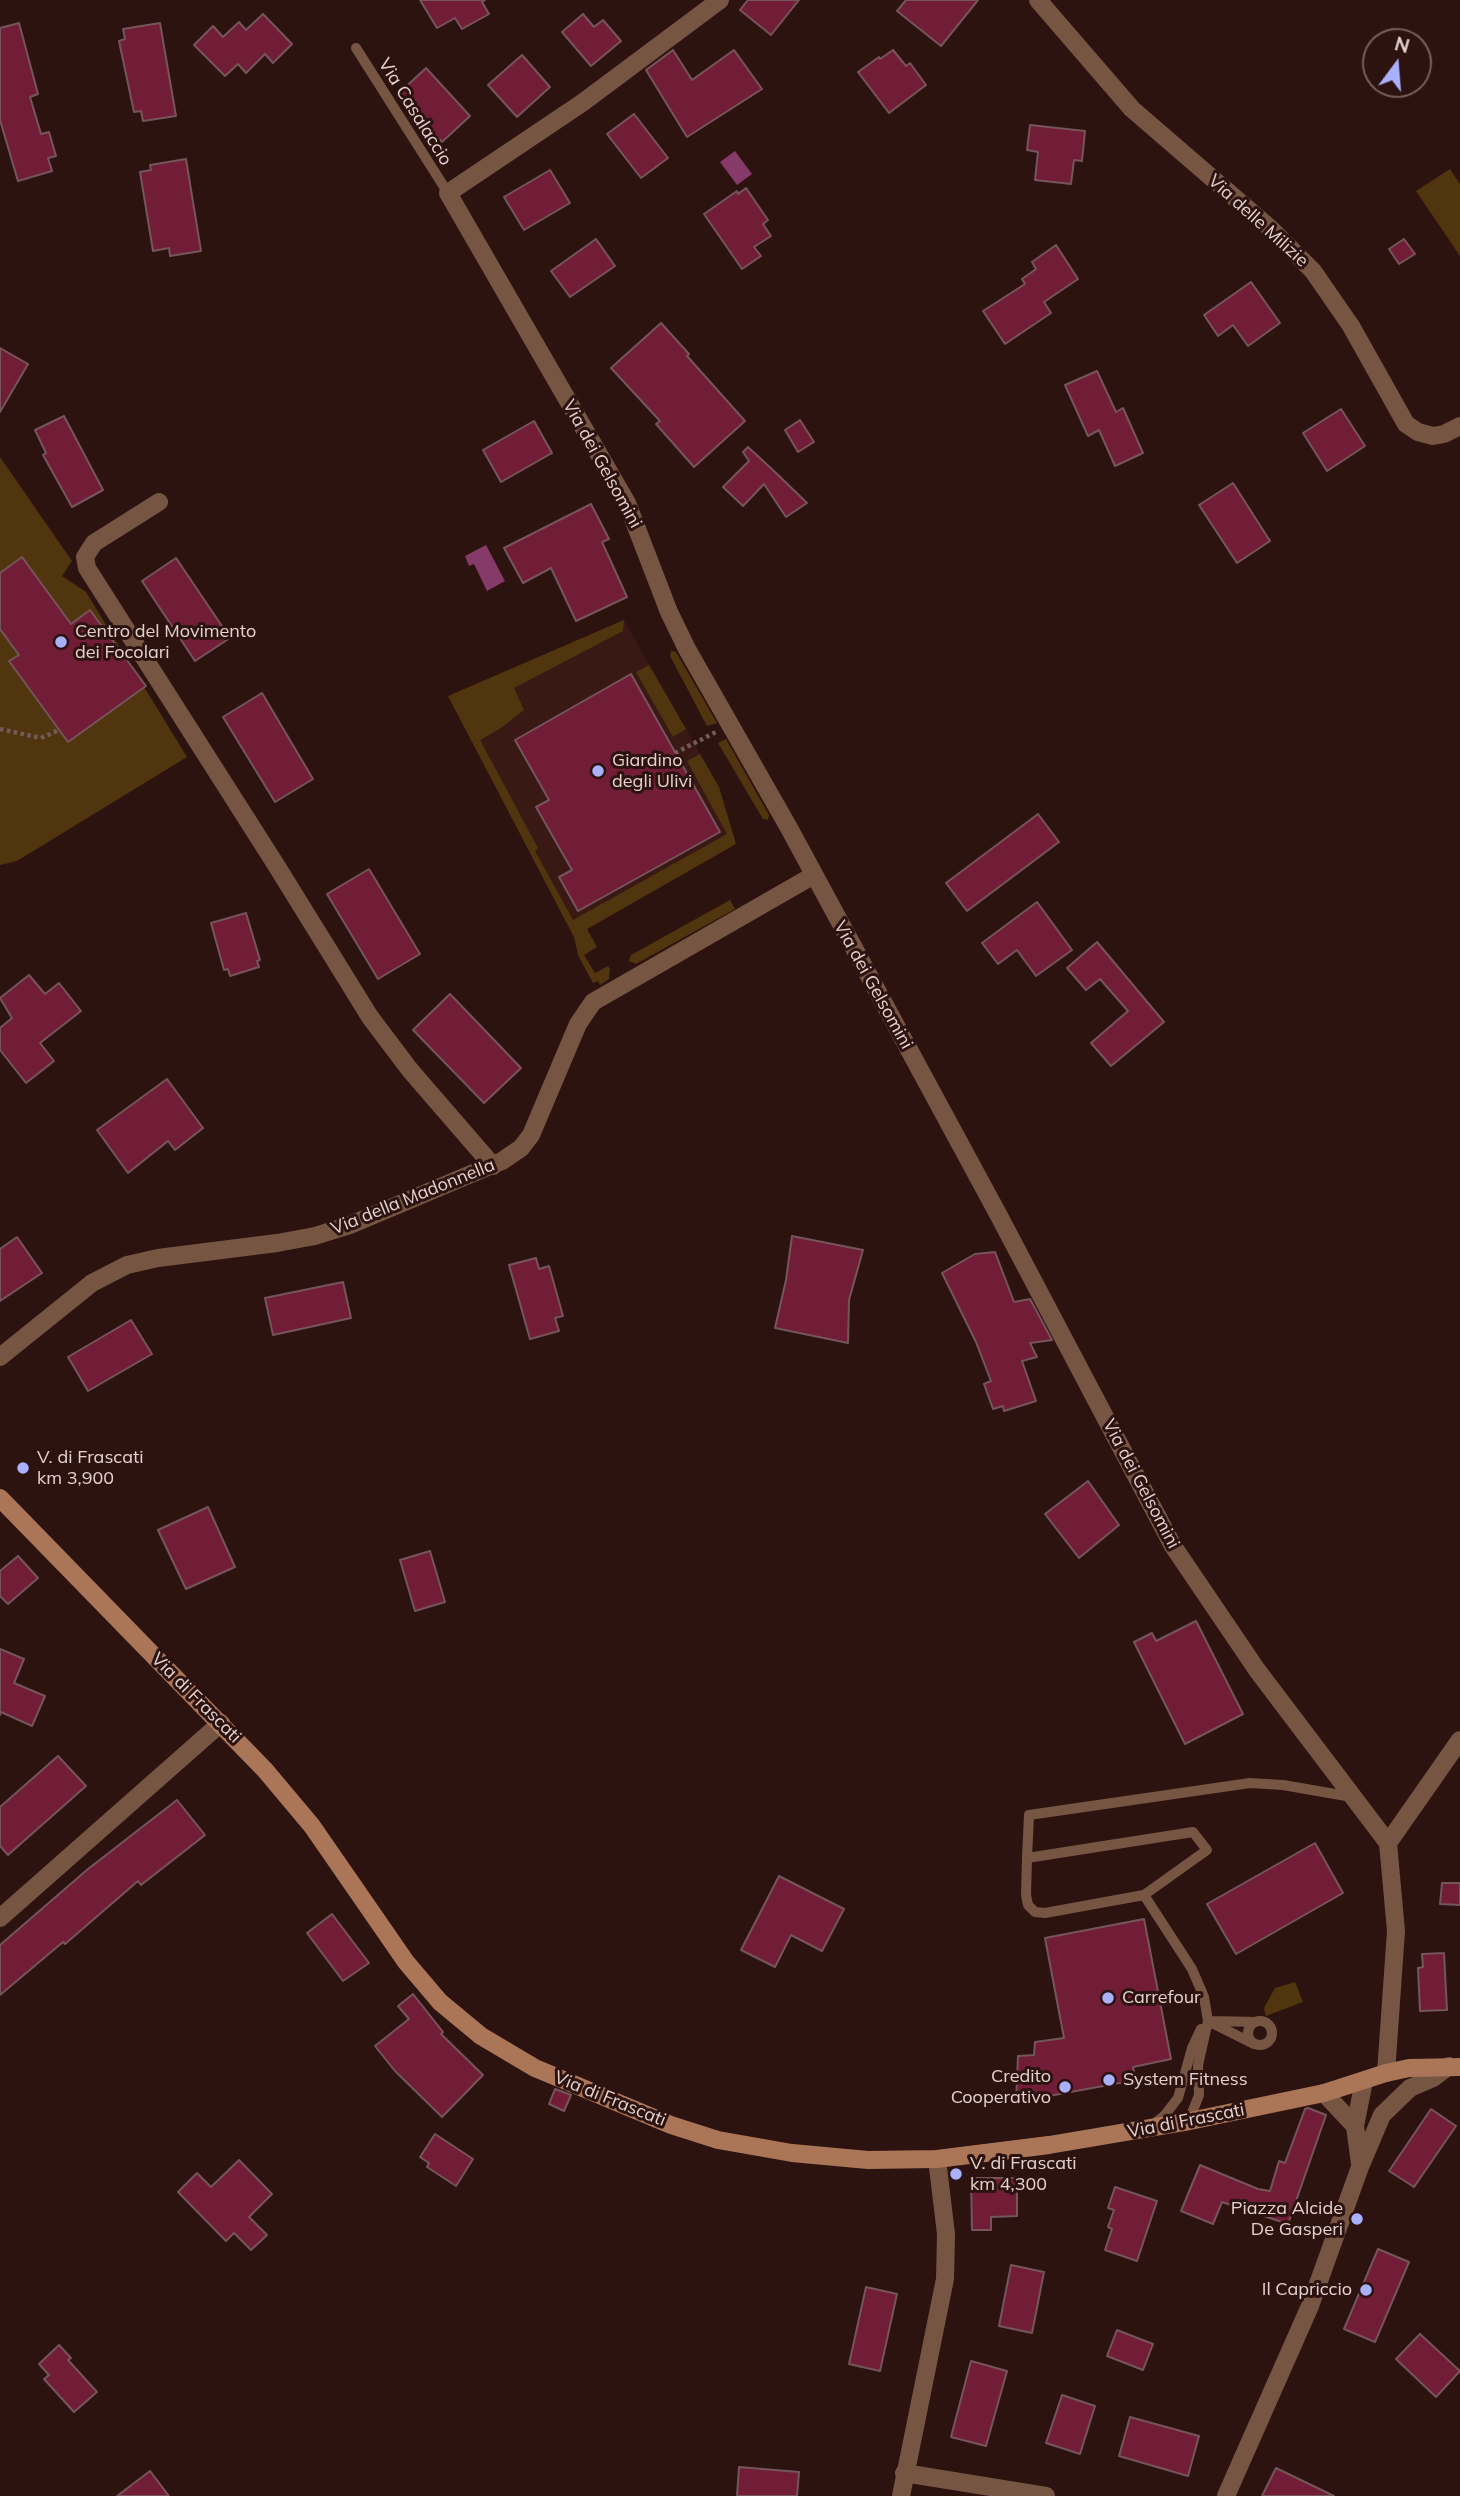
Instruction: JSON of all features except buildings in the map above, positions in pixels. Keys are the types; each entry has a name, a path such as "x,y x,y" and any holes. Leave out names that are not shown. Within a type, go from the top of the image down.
{"main road":[{"name":"Via di Frascati","path":"0,1498 265,1770 312,1826 425,1986 455,2016 493,2043 560,2079 671,2124 718,2140 761,2149 830,2158 937,2159 1147,2129 1324,2094 1409,2068 1454,2066"}],"street":[{"path":"448,193 582,103 720,0"},
{"name":"Via delle Milizie","path":"1038,0 1132,109 1271,229 1306,263 1346,319 1406,424 1418,432 1433,436 1460,426"},
{"name":"Via dei Gelsomini","path":"448,193 626,503 687,649 789,828 1011,1238 1173,1546 1257,1670 1388,1843"},
{"path":"159,502 94,543 85,557 87,568 370,1017 410,1070 493,1166"},
{"name":"Via della Madonnella","path":"0,1357 92,1283 127,1265 158,1258 315,1236 350,1225 493,1166 522,1148 539,1119 578,1024 593,1002 814,875"},
{"path":"0,1918 221,1723"},
{"path":"1386,2073 1396,1931 1388,1843 1460,1740"},
{"path":"1226,2496 1297,2337 1360,2166 1382,2115 1410,2088 1454,2066"},
{"path":"1409,2068 1410,2088"},
{"path":"1360,2166 1355,2126 1364,2081"},
{"path":"1324,2094 1355,2126"},
{"path":"901,2496 945,2279 946,2234 937,2159"},
{"path":"904,2473 1046,2496"}],"lane":[{"name":"Via Casalaccio","path":"356,48 448,193"},
{"path":"1027,1858 1193,1832 1207,1850 1144,1895 1045,1913 1035,1912 1027,1900 1027,1858 1028,1815 1250,1783 1283,1785 1353,1797"},
{"path":"1144,1895 1192,1969 1203,1997 1208,2021 1199,2053 1197,2105 1185,2122"},
{"path":"1147,2129 1164,2116 1178,2098 1192,2048 1199,2031 1208,2021 1267,2024 1273,2034 1266,2045 1254,2044 1208,2021"},
{"path":"1254,2044 1249,2038 1248,2030 1256,2022"}],"path":[{"path":"0,729 41,738 59,730"},
{"path":"675,753 709,736"},
{"path":"1160,2004 1203,1997"}],"shaded area":[{"path":"735,151 752,174 737,185 720,162"},
{"path":"1450,169 1460,184 1460,256 1416,191"},
{"path":"0,457 72,561 62,576 86,592 187,757 17,861 0,865"},
{"path":"486,545 505,581 487,591 474,564 469,566 465,556"},
{"name":"Giardino degli Ulivi","path":"624,620 719,787 736,844 574,937 448,696"},
{"path":"624,620 623,631 514,688 524,710 480,740 573,920 727,834 687,761 700,754 719,787 736,844 587,929 597,947 584,955 595,973 608,966 610,969 609,979 600,985 598,981 593,983 578,955 574,937 448,696"},
{"path":"671,651 676,652 717,723 707,726 670,656"},
{"path":"649,665 686,729 673,737 636,672"},
{"path":"726,739 769,815 768,820 763,819 718,743"},
{"path":"730,900 735,909 636,964 629,961 631,955"},
{"path":"1295,1982 1303,2002 1266,2016 1264,2008 1275,1988"}],"place":[{"name":"Centro del Movimento dei Focolari","path":"61,642"},
{"name":"Giardino degli Ulivi","path":"598,771"},
{"name":"V. di Frascati km 3,900","path":"23,1468"},
{"name":"Carrefour","path":"1108,1998"},
{"name":"System Fitness","path":"1109,2080"},
{"name":"Credito Cooperativo","path":"1065,2087"},
{"name":"V. di Frascati km 4,300","path":"956,2174"},
{"name":"Piazza Alcide De Gasperi","path":"1357,2219"},
{"name":"Il Capriccio","path":"1366,2290"}]}
